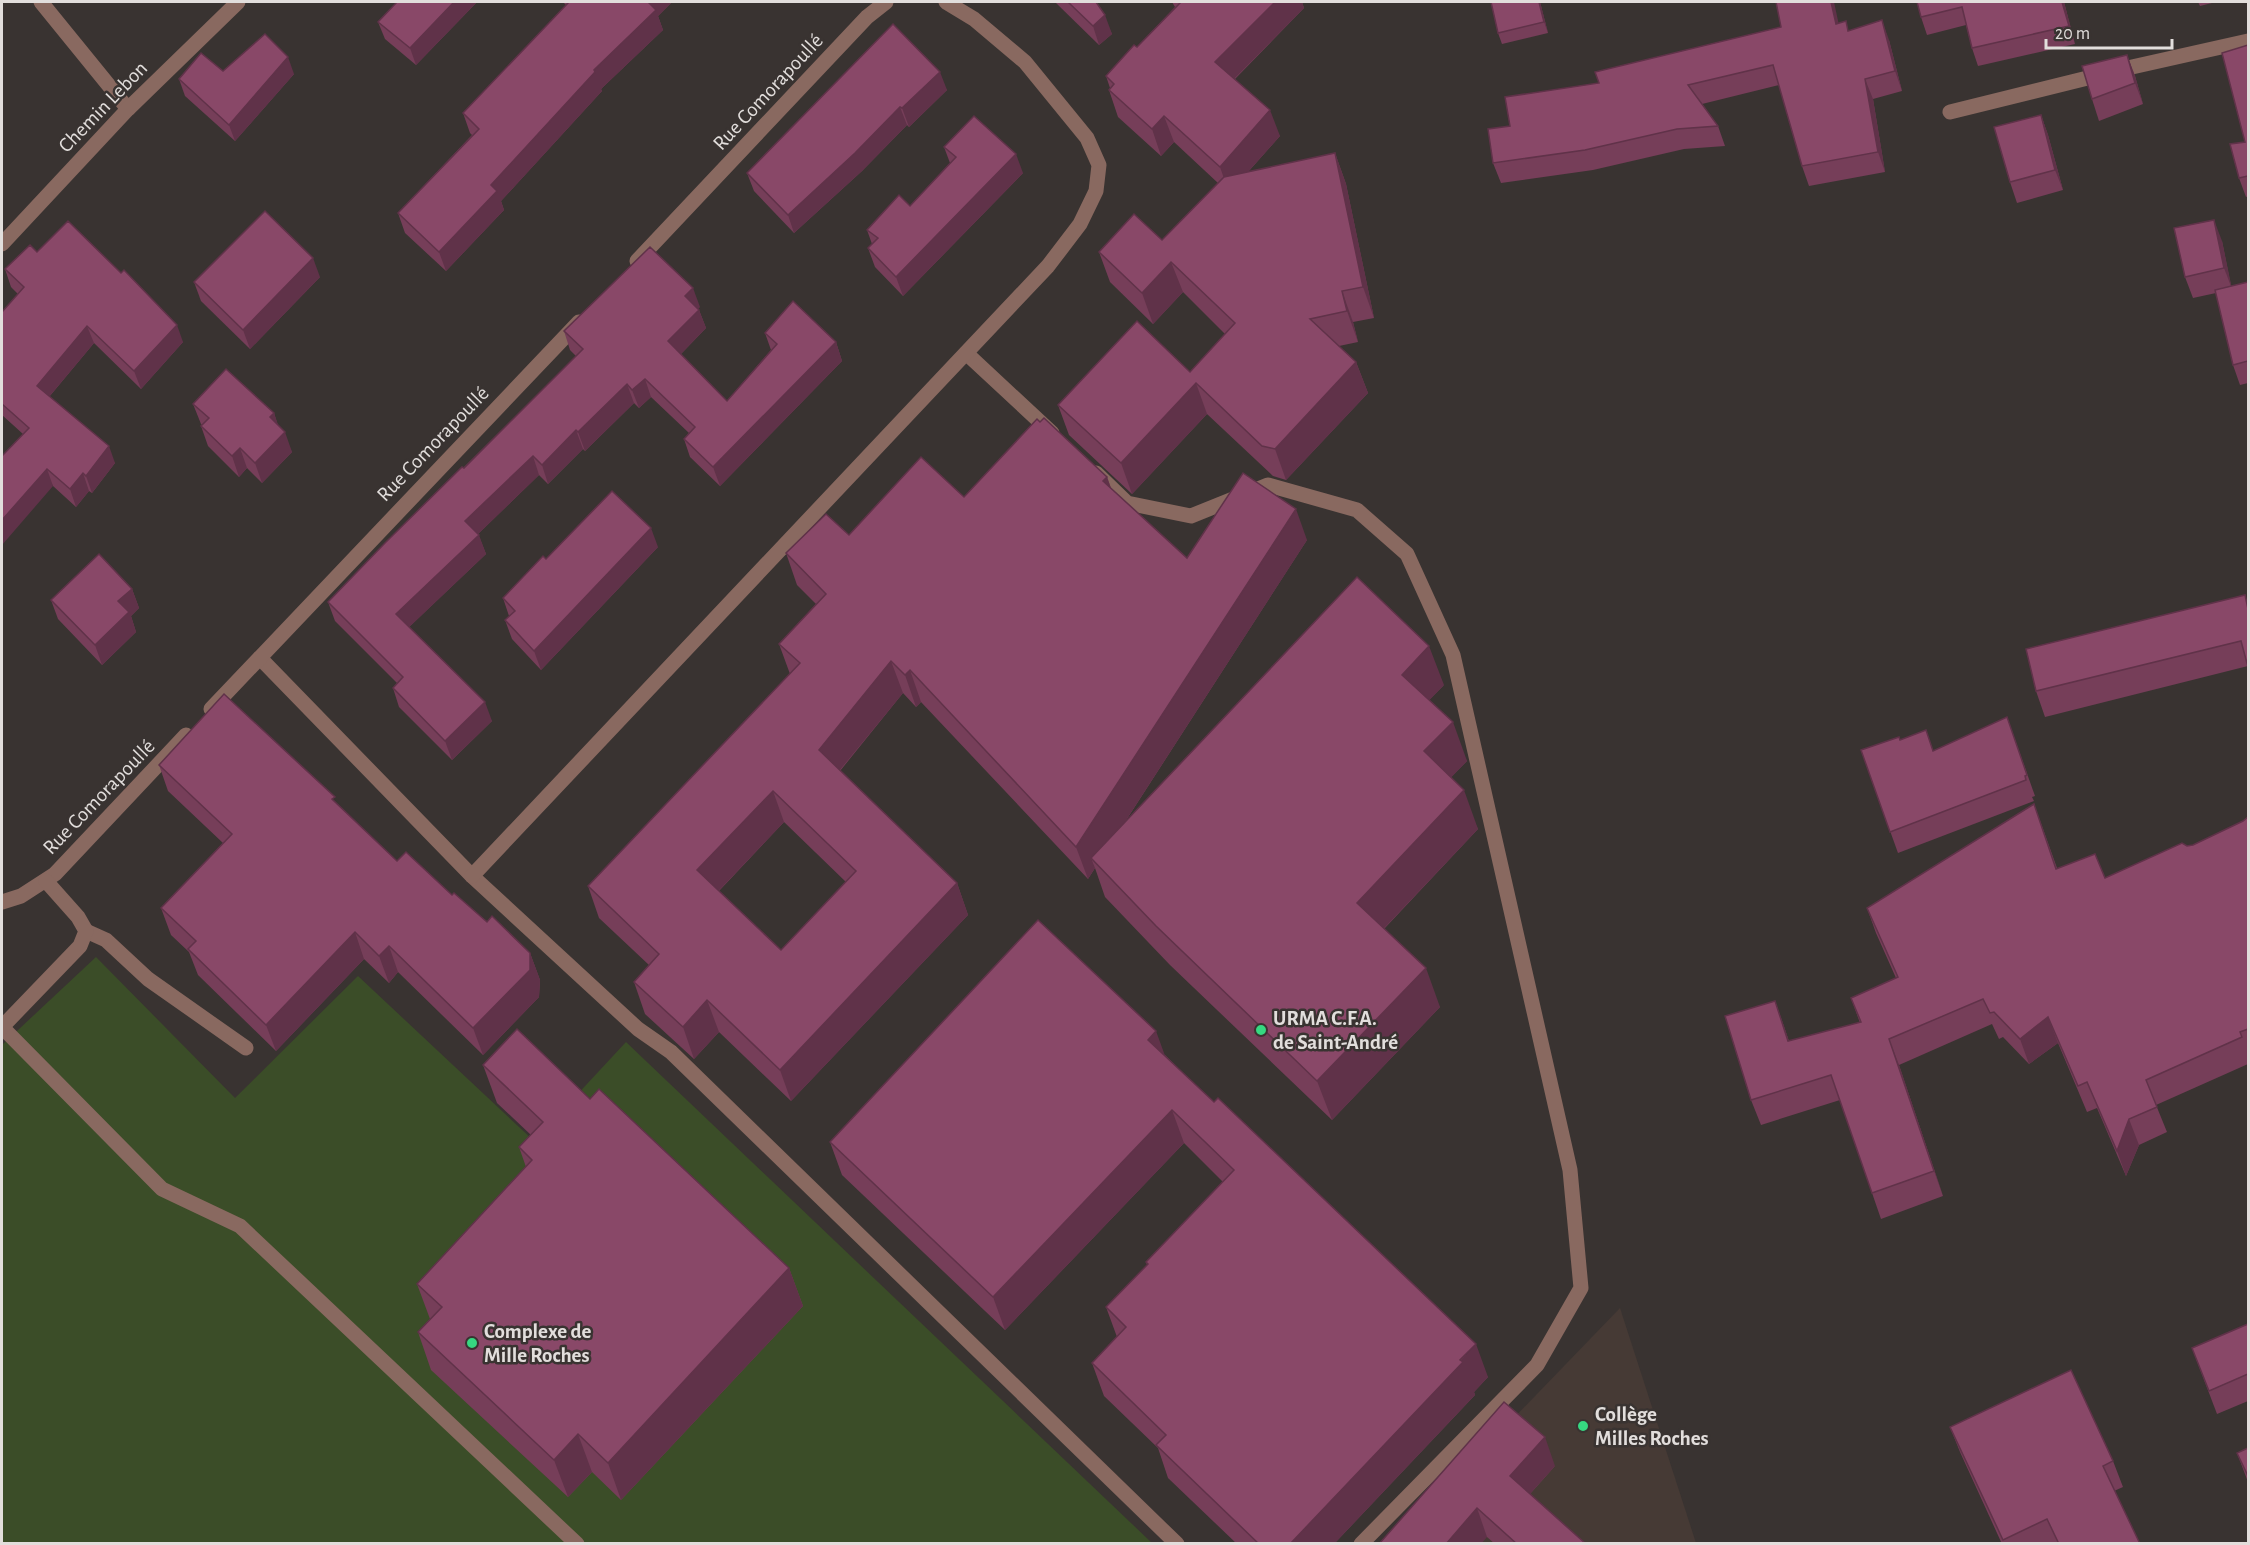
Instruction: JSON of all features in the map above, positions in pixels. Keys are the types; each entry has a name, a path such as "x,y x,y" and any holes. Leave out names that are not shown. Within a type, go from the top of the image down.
{"street":[{"path":"41,2 128,110"},
{"name":"Chemin Lebon","path":"2,244 128,110 238,2"},
{"name":"Rue Comorapoullé","path":"630,268 867,17 886,2"},
{"path":"472,876 1048,266 1080,224 1096,191 1099,165 1087,138 1025,62 974,19 946,2"},
{"path":"1950,112 2248,41"},
{"name":"Rue Comorapoullé","path":"2,902 21,896 45,881 589,311"},
{"path":"966,353 1059,439"},
{"path":"1084,463 1127,503 1191,516 1268,485 1357,510 1407,554 1453,655 1570,1170 1581,1288 1537,1365 1361,1544"},
{"path":"260,658 472,876 638,1029 671,1052 1177,1544"},
{"path":"45,881 78,917 86,931 106,940 148,979 246,1048"},
{"path":"86,931 80,946 2,1027 162,1189 240,1226 577,1544"}],"shaded area":[{"name":"Collège Milles Roches","path":"1620,1308 1696,1543 1393,1543"}],"green space":[{"name":"Complexe de Mille Roches","path":"96,957 235,1098 358,976 534,1141 626,1042 1152,1543 2,1543 2,1045"}],"building":[{"path":"397,2 454,2 410,48 378,22"},
{"path":"569,2 648,2 656,10 594,70 595,72 491,185 497,191 439,252 398,213 479,129 463,113"},
{"path":"1068,2 1096,2 1105,15 1093,26"},
{"path":"1181,2 1275,2 1215,62 1270,110 1220,167 1164,116 1152,129 1109,90 1114,84 1106,76 1134,45 1137,47"},
{"path":"1491,2 1539,2 1544,22 1498,33"},
{"path":"1776,2 1831,2 1836,24 1846,21 1848,31 1882,20 1895,71 1865,79 1878,152 1802,166 1773,65 1688,85 1718,126 1677,129 1585,150 1493,163 1488,129 1510,126 1505,97 1599,83 1595,72 1781,27"},
{"path":"1917,2 2062,2 2069,26 1972,48 1962,7 1921,17"},
{"path":"893,24 940,72 902,108 900,107 855,153 788,215 747,173"},
{"path":"265,34 288,57 229,125 179,79 201,53 223,71"},
{"path":"2248,45 2248,176 2239,178 2230,144 2245,142 2222,53"},
{"path":"2127,55 2135,83 2092,99 2082,66"},
{"path":"2041,115 2055,170 2010,182 1994,127"},
{"path":"974,116 1016,154 896,277 868,248 878,238 867,230 899,195 910,206 956,157 944,147"},
{"path":"1335,153 1363,287 1342,291 1347,311 1310,319 1356,362 1275,449 1262,446 1196,383 1121,463 1058,405 1137,321 1190,372 1235,323 1171,262 1142,293 1099,252 1134,214 1162,240 1224,177"},
{"path":"265,211 313,258 243,330 194,282"},
{"path":"2214,220 2224,268 2185,277 2174,228"},
{"path":"68,221 121,273 124,270 177,325 134,371 87,326 37,386 109,446 86,476 83,473 70,489 47,469 2,520 2,456 29,428 2,404 2,312 24,287 5,269 30,245 37,252"},
{"path":"650,247 693,288 685,296 699,310 668,341 727,401 777,344 765,333 793,301 836,342 713,467 684,439 695,427 645,379 632,390 627,384 578,432 576,430 542,465 533,456 465,521 479,535 396,614 485,702 445,741 393,688 403,677 328,602 583,349 564,331"},
{"path":"2248,282 2248,361 2233,365 2215,290"},
{"path":"226,369 274,413 270,417 285,432 255,463 240,448 232,456 201,426 209,418 193,404"},
{"path":"1044,418 1107,477 1103,481 1187,558 1243,473 1296,509 1076,847 910,670 905,675 891,661 819,750 957,883 780,1070 707,1000 683,1027 634,982 659,954 588,886 800,663 779,644 826,594 786,553 826,514 849,535 921,457 964,497 1037,419 1040,422","holes":["773,791 856,871 781,950 697,870"]},
{"path":"612,491 651,528 534,651 505,620 515,611 503,598 543,556 546,559"},
{"path":"99,554 132,589 118,601 129,612 95,645 51,600"},
{"path":"1357,577 1429,646 1402,675 1453,722 1424,751 1464,790 1357,903 1426,968 1317,1081 1156,926 1091,858"},
{"path":"2245,595 2248,609 2248,667 2241,641 2036,691 2026,649"},
{"path":"224,694 335,797 332,799 397,861 406,852 452,895 454,893 487,922 492,916 530,953 530,970 473,1028 389,946 379,956 355,932 266,1025 188,949 196,941 161,908 232,834 159,765"},
{"path":"2007,717 2027,775 2026,780 1890,832 1861,750 1899,737 1900,740 1926,730 1933,751"},
{"path":"2034,804 2056,869 2095,854 2105,878 2182,843 2187,846 2193,845 2248,817 2248,1029 2240,1032 2242,1037 2146,1080 2157,1107 2129,1119 2117,1151 2087,1082 2078,1086 2048,1017 2020,1039 1994,1012 1990,1013 1983,999 1889,1039 1934,1171 1872,1193 1831,1075 1751,1100 1725,1016 1775,1001 1788,1041 1861,1022 1851,998 1898,977 1867,908"},
{"path":"1038,920 1156,1031 1148,1040 1214,1102 1218,1098 1476,1344 1460,1360 1463,1362 1290,1544 1259,1544 1156,1445 1166,1435 1092,1363 1126,1327 1106,1307 1234,1170 1172,1110 993,1297 830,1142"},
{"path":"517,1029 590,1099 599,1089 789,1268 608,1463 578,1434 554,1460 418,1332 442,1307 417,1284 532,1160 519,1147 543,1122 483,1065"},
{"path":"2248,1324 2248,1374 2209,1391 2192,1348"},
{"path":"2071,1370 2113,1461 2103,1466 2140,1544 2059,1544 2047,1519 2003,1540 1950,1427"},
{"path":"1504,1402 1545,1437 1510,1476 1586,1544 1517,1544 1477,1508 1446,1544 1379,1544"},
{"path":"2248,1448 2248,1476 2237,1453"}],"place":[{"name":"URMA C.F.A. de Saint-André","path":"1261,1030"},
{"name":"Complexe de Mille Roches","path":"472,1343"},
{"name":"Collège Milles Roches","path":"1583,1426"}]}
